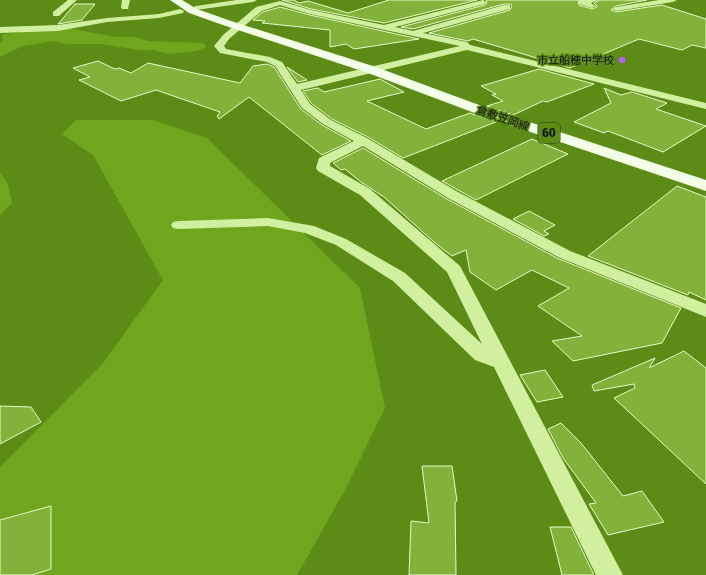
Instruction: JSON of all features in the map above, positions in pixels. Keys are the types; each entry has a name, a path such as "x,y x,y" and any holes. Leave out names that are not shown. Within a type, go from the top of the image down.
{"main road":[{"name":"倉敷笠岡線","path":"175,0 193,11 243,20 485,112 706,186"},
{"name":"倉敷笠岡線","path":"393,77 448,91 526,114 706,174"}],"street":[{"path":"56,14 73,0"},
{"path":"203,0 228,10"},
{"path":"196,8 253,0"},
{"path":"616,9 673,0"},
{"path":"706,106 467,47 464,44 310,12 280,1 259,9 243,20 219,46 223,51 270,60 279,64 306,106 327,122 363,141 453,195 564,254 706,311"},
{"path":"449,2 463,7"},
{"path":"384,28 482,2"},
{"path":"411,34 507,7"},
{"path":"0,30 58,28 107,20 159,16 180,11"},
{"path":"294,88 467,47"},
{"path":"363,141 324,161 324,168 364,192 454,270 610,575"},
{"path":"178,225 268,222 309,229 341,242 399,277 482,355 500,362"}],"green space":[{"path":"68,28 116,37 135,37 148,41 203,43 206,47 197,51 168,54 153,50 139,50 100,44 68,44 53,41 23,46 0,57 0,43 3,40 3,34"},
{"path":"76,120 153,120 207,138 360,288 385,408 344,492 297,575 0,575 0,467 103,363 163,280 93,155 62,134"},
{"path":"0,173 8,184 12,203 0,215"}],"building":[{"path":"282,0 294,0 299,3 308,1 348,13 389,0 477,0 384,23 311,9"},
{"path":"486,0 578,0 579,5 592,9 597,7 594,3 600,0 647,0 616,6 611,10 616,12 662,5 706,19 706,48 692,45 682,50 639,39 570,68 473,39 468,41 429,33 510,10 512,5 510,4 504,4 413,29 401,27 485,5 487,2"},
{"path":"75,4 95,4 82,20 58,24"},
{"path":"280,7 419,39 354,49 346,44 330,47 330,30 262,23 265,21 253,20 263,12"},
{"path":"98,61 115,69 119,68 131,73 148,63 240,83 253,66 267,64 274,67 301,109 322,125 351,141 322,155 249,97 219,119 217,116 220,112 156,90 121,101 79,80 90,77 73,68"},
{"path":"287,67 307,80 298,82"},
{"path":"539,69 594,84 547,102 543,101 513,115 487,106 503,101 492,95 496,94 481,86"},
{"path":"380,79 404,92 367,101 426,129 470,113 496,122 403,158 368,137 332,119 311,103 303,91 318,88 324,92"},
{"path":"604,88 621,95 632,92 667,103 656,109 706,126 663,152 608,131 604,133 574,122 611,103"},
{"path":"532,139 568,154 476,200 442,181"},
{"path":"363,148 447,199 557,258 681,308 662,343 573,361 552,341 582,336 538,306 569,288 532,270 496,290 470,272 466,250 452,256 434,242 384,197 361,182 345,169 341,170 333,163"},
{"path":"677,186 706,197 706,300 689,292 688,295 588,256"},
{"path":"529,211 555,225 544,231 549,234 544,236 513,219"},
{"path":"684,351 706,368 706,484 614,398 635,388 634,384 594,391 592,385 655,358 649,368"},
{"path":"545,370 563,397 537,402 520,375"},
{"path":"0,406 31,407 41,422 0,444"},
{"path":"561,423 581,443 623,496 642,491 664,522 608,535 589,504 596,503 563,458 548,429"},
{"path":"422,466 452,466 457,501 455,502 456,575 409,575 411,521 429,523"},
{"path":"51,506 51,569 32,575 0,575 0,520"},
{"path":"550,527 571,527 594,575 562,575"}],"place":[{"name":"市立船穂中学校","path":"622,60"}]}
